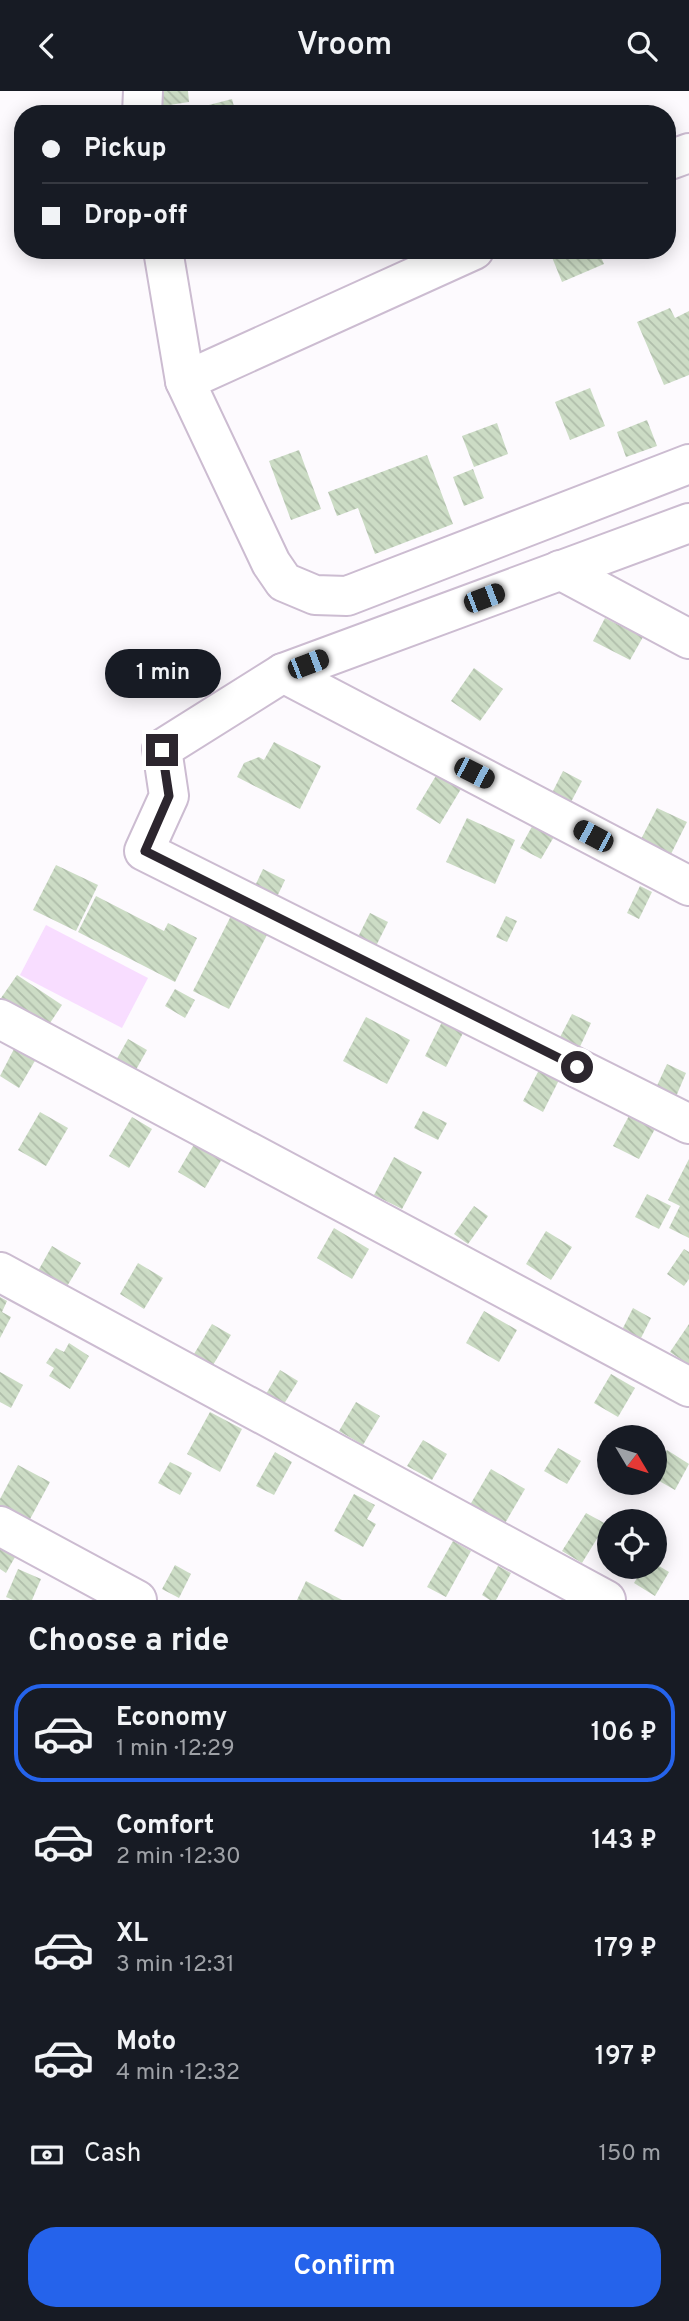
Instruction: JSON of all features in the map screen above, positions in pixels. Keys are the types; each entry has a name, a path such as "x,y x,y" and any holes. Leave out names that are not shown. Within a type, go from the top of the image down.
{"lane":[{"path":"165,259 185,381 271,563 284,582 315,596 346,596 689,464"},
{"path":"185,381 454,259"},
{"path":"689,523 283,673 162,750 169,796 145,851 689,1124"},
{"path":"560,570 689,639"},
{"path":"283,673 689,886"},
{"path":"0,1019 689,1387"},
{"path":"0,1272 607,1600"},
{"path":"0,1527 137,1600"}],"shaded area":[{"path":"46,925 148,978 122,1028 20,975"}],"building":[{"path":"161,91 188,91 189,102 163,105"},
{"path":"232,99 234,105 209,105"},
{"path":"553,259 602,259 604,264 562,282"},
{"path":"670,308 675,318 689,311 689,375 664,385 637,322"},
{"path":"590,388 605,426 570,440 555,402"},
{"path":"647,420 657,446 626,457 617,432"},
{"path":"497,423 508,454 474,467 462,436"},
{"path":"299,450 321,509 291,520 269,461"},
{"path":"427,455 453,524 375,554 358,508 337,516 328,492"},
{"path":"473,469 484,498 464,506 453,477"},
{"path":"605,618 643,637 630,660 593,641"},
{"path":"474,668 503,689 480,721 451,701"},
{"path":"274,742 321,766 300,809 237,777 244,763 259,757 264,760"},
{"path":"563,771 582,781 571,802 552,793"},
{"path":"437,774 461,789 440,824 416,809"},
{"path":"657,808 687,822 667,862 637,847"},
{"path":"467,818 515,840 495,884 446,862"},
{"path":"534,823 555,835 541,859 520,848"},
{"path":"56,865 98,885 76,931 33,910"},
{"path":"263,869 285,880 276,899 254,888"},
{"path":"640,886 652,892 639,919 627,913"},
{"path":"96,896 164,931 168,923 197,938 175,982 78,932"},
{"path":"233,912 269,931 229,1009 193,991"},
{"path":"370,913 388,922 375,948 357,939"},
{"path":"506,916 517,921 507,942 496,937"},
{"path":"17,975 62,1005 46,1029 1,998"},
{"path":"175,989 195,1000 185,1018 165,1006"},
{"path":"572,1014 591,1023 578,1051 558,1041"},
{"path":"366,1017 410,1040 387,1084 343,1061"},
{"path":"443,1020 464,1031 446,1067 425,1056"},
{"path":"128,1039 147,1050 133,1075 114,1064"},
{"path":"15,1047 36,1059 19,1088 0,1076"},
{"path":"667,1064 686,1073 675,1099 655,1090"},
{"path":"541,1066 561,1076 543,1112 523,1101"},
{"path":"423,1111 447,1123 438,1140 414,1128"},
{"path":"40,1112 68,1128 46,1166 18,1150"},
{"path":"631,1112 657,1125 639,1159 613,1146"},
{"path":"132,1117 152,1129 129,1168 109,1156"},
{"path":"196,1141 223,1157 205,1188 178,1172"},
{"path":"394,1157 422,1172 402,1209 374,1195"},
{"path":"689,1159 689,1238 669,1228 680,1206 668,1200"},
{"path":"647,1194 671,1206 659,1229 635,1217"},
{"path":"474,1206 488,1216 468,1244 454,1234"},
{"path":"334,1228 369,1249 352,1279 317,1258"},
{"path":"546,1231 572,1247 551,1280 526,1264"},
{"path":"52,1246 81,1263 66,1288 38,1271"},
{"path":"684,1249 689,1252 689,1279 684,1286 667,1274"},
{"path":"138,1263 163,1278 144,1309 120,1294"},
{"path":"0,1297 7,1301 2,1312 11,1317 0,1338"},
{"path":"633,1308 651,1318 639,1342 621,1332"},
{"path":"484,1311 517,1330 499,1362 466,1343"},
{"path":"212,1324 231,1335 210,1370 191,1359"},
{"path":"689,1324 689,1365 670,1352"},
{"path":"69,1343 89,1356 70,1389 49,1376 54,1368 46,1363 56,1348 64,1352"},
{"path":"280,1370 298,1381 284,1404 266,1394"},
{"path":"0,1372 23,1385 11,1408 0,1402"},
{"path":"611,1374 635,1388 618,1417 594,1403"},
{"path":"356,1402 380,1416 363,1445 339,1431"},
{"path":"210,1412 242,1429 220,1472 187,1454"},
{"path":"423,1440 447,1454 432,1480 407,1466"},
{"path":"558,1448 581,1461 567,1484 544,1471"},
{"path":"667,1450 689,1464 675,1490 667,1485"},
{"path":"275,1452 292,1462 274,1495 256,1486"},
{"path":"170,1462 192,1473 180,1495 158,1483"},
{"path":"18,1465 50,1482 29,1521 0,1506 0,1499"},
{"path":"491,1469 525,1489 501,1530 467,1510"},
{"path":"354,1494 375,1505 367,1519 376,1524 363,1547 334,1531"},
{"path":"586,1513 597,1519 597,1539 582,1563 562,1551"},
{"path":"0,1539 19,1550 6,1573 0,1569"},
{"path":"453,1541 471,1551 446,1597 427,1587"},
{"path":"175,1565 191,1574 179,1598 162,1589"},
{"path":"498,1566 511,1573 496,1600 490,1600 482,1595"},
{"path":"18,1569 41,1579 32,1600 13,1600 6,1597"},
{"path":"636,1579 665,1579 655,1596 634,1583"},
{"path":"306,1581 342,1600 297,1600"}],"route":[{"path":"162,750 169,796 145,851 577,1067"}]}
